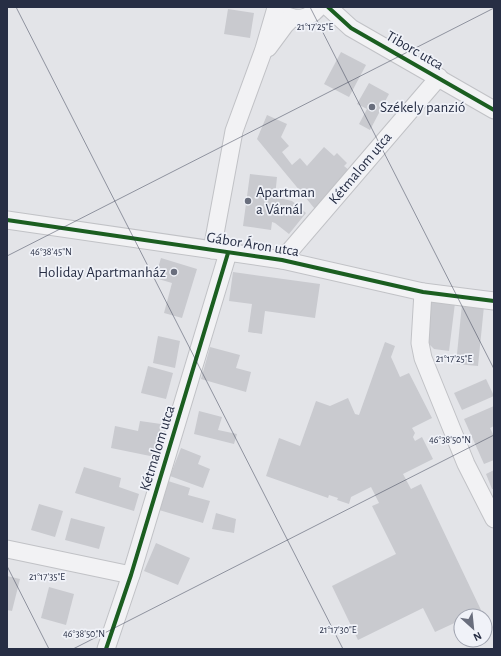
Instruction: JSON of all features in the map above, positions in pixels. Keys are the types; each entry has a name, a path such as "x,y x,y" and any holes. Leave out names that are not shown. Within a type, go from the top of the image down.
{"street":[{"path":"261,58 276,7"},
{"name":"Tiborc utca","path":"276,7 283,14 297,18 332,22 351,28 439,77 494,110"},
{"path":"261,58 285,25 297,18 311,15 319,7"},
{"name":"Tiborc utca","path":"328,7 351,28"},
{"name":"Kétmalom utca","path":"106,649 131,575 220,251 234,131 261,58"},
{"name":"Kétmalom utca","path":"282,260 439,77"},
{"name":"Gábor Áron utca","path":"7,220 282,260 423,292 494,301"},
{"path":"423,292 420,343 423,358 466,464 494,519"},
{"path":"7,549 131,575"}],"building":[{"path":"228,9 254,13 250,38 224,34"},
{"path":"341,52 366,65 349,97 324,84"},
{"name":"Székely panzió","path":"369,83 389,94 370,130 359,124 367,109 357,104"},
{"path":"267,115 287,124 281,137 289,146 282,152 292,165 300,158 307,166 324,147 334,156 337,153 347,163 344,166 350,171 315,209 257,139"},
{"path":"250,174 277,177 275,197 292,201 306,213 289,234 272,222 271,230 243,226"},
{"path":"161,258 197,269 182,318 164,313 172,283 155,278"},
{"path":"233,272 320,284 315,318 265,311 262,334 248,332 252,304 229,301"},
{"path":"430,300 455,303 449,351 434,349 425,340"},
{"path":"462,304 484,306 478,366 456,364"},
{"path":"158,336 180,341 175,368 153,363"},
{"path":"385,342 395,346 391,357 400,377 409,373 432,418 412,428 415,433 413,437 415,441 422,437 433,459 403,474 411,489 421,484 480,608 453,608 453,624 435,632 423,608 358,640 332,586 396,554 372,506 379,503 371,487 351,497 349,504 337,500 338,498 329,495 328,498 266,476 279,438 300,446 316,401 330,406 348,398 355,414 359,415"},
{"path":"210,347 240,355 236,368 251,372 246,392 201,379"},
{"path":"148,366 173,373 166,399 141,393"},
{"path":"486,379 494,396 462,410 454,393"},
{"path":"494,406 494,426 490,428 494,436 494,460 484,464 464,419"},
{"path":"199,411 222,417 218,430 237,434 234,444 194,434"},
{"path":"140,421 161,424 155,457 111,448 115,426 138,431"},
{"path":"181,448 201,456 198,464 210,469 203,488 170,476"},
{"path":"84,467 121,478 119,487 139,494 134,511 75,493"},
{"path":"494,470 494,489 492,489 486,474"},
{"path":"168,481 190,488 188,495 210,501 203,523 159,510"},
{"path":"39,504 63,511 55,537 31,530"},
{"path":"216,513 236,519 234,533 212,529"},
{"path":"71,518 105,527 99,549 65,540"},
{"path":"156,543 190,558 178,585 144,571"},
{"path":"7,576 20,579 12,611 7,610"},
{"path":"49,587 74,594 66,625 41,618"}],"cycle path":[{"path":"328,7 351,28 494,110"},
{"path":"7,220 282,260 423,292 494,301"},
{"path":"106,649 131,575 228,253"}],"place":[{"name":"Székely panzió","path":"372,107"},
{"name":"Apartman a Várnál","path":"248,201"},
{"name":"Holiday Apartmanház","path":"174,272"}]}
